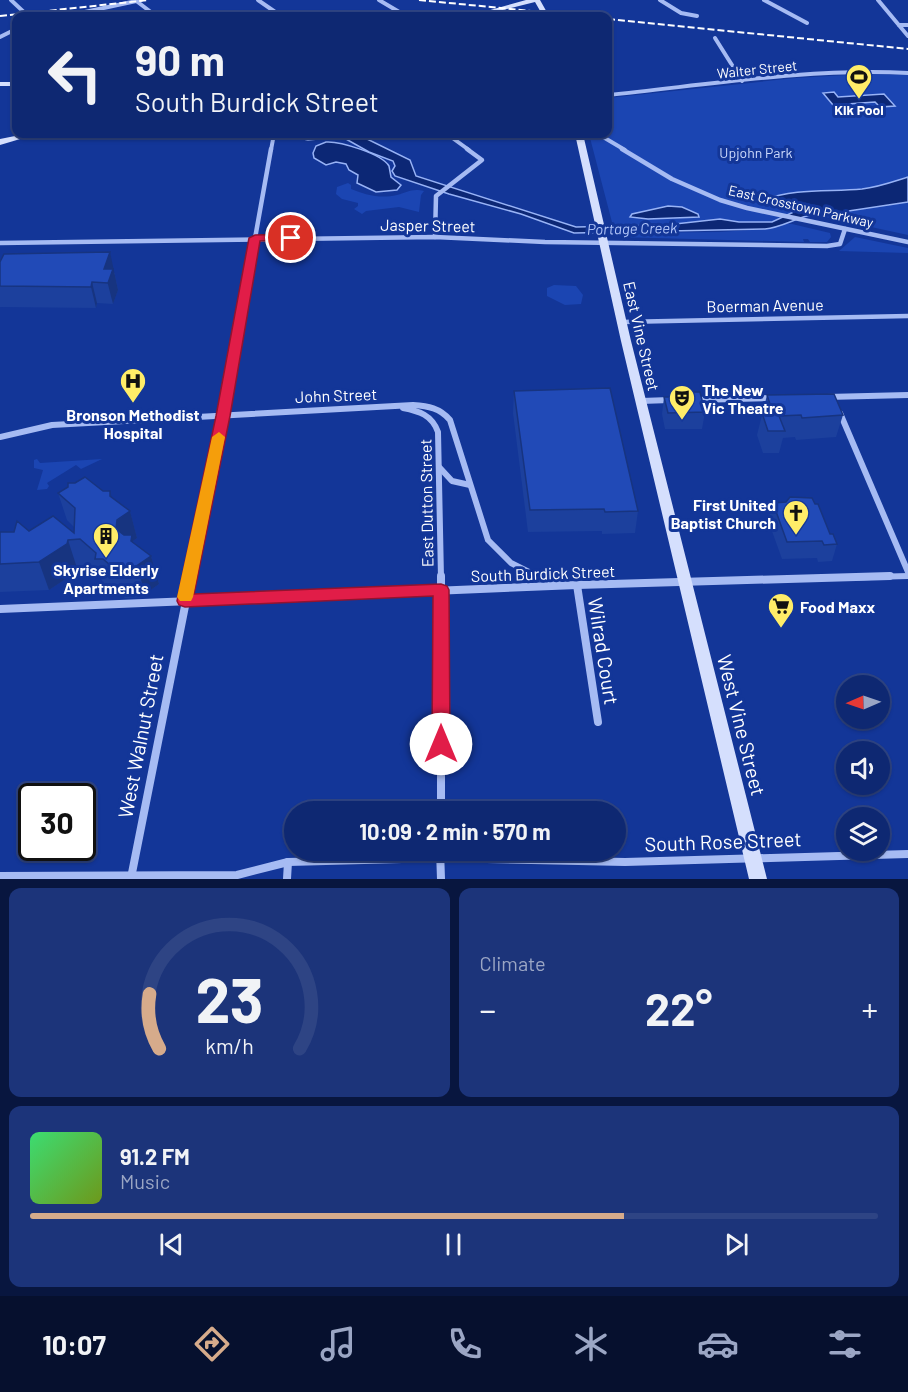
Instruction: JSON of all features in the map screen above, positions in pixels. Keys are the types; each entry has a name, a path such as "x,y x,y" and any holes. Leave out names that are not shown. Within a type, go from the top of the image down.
{"street":[{"path":"11,0 24,12"},
{"path":"84,12 137,0 151,12"},
{"path":"258,0 275,12"},
{"path":"379,0 399,12"},
{"path":"488,12 535,0"},
{"path":"660,0 681,13 697,16"},
{"path":"764,0 807,23"},
{"path":"878,0 908,36"},
{"path":"899,25 908,25"},
{"path":"715,38 742,81"},
{"name":"Walter Street","path":"612,95 854,72 908,73"},
{"path":"0,142 16,138"},
{"name":"West Walnut Street","path":"131,877 223,416 273,138"},
{"path":"435,237 435,201 440,192 482,160 452,138"},
{"name":"East Vine Street","path":"580,138 640,401 685,581"},
{"name":"East Crosstown Parkway","path":"605,138 683,184 726,202 908,243"},
{"name":"Jasper Street","path":"0,243 435,237 545,242 601,234 827,246 840,244 844,229"},
{"name":"Boerman Avenue","path":"622,322 908,316"},
{"path":"821,397 908,395"},
{"path":"833,397 908,574"},
{"path":"692,400 776,398"},
{"path":"640,401 680,400"},
{"name":"East Dutton Street","path":"397,406 423,413 434,420 438,432 441,801"},
{"name":"John Street","path":"0,437 51,425 427,406 444,413 450,420 488,540 496,551 520,570 532,576 568,585"},
{"path":"438,465 447,480 470,485"},
{"name":"South Burdick Street","path":"0,609 568,585 908,574"},
{"name":"West Vine Street","path":"685,581 758,879"},
{"name":"Wilrad Court","path":"577,585 598,722"},
{"name":"South Rose Street","path":"601,861 908,854"},
{"name":"South Rose Street","path":"0,876 237,875 288,862 307,861"},
{"path":"440,861 441,879"},
{"path":"287,879 288,862"}],"green space":[{"name":"Upjohn Park","path":"865,74 908,75 908,195 799,209 772,222 739,222 720,219 613,226 590,138 612,138 612,98 796,78"},
{"path":"348,183 351,189 368,195 391,196 413,190 424,191 421,195 419,212 399,207 366,211 362,214 354,209 358,203 342,199 336,194 337,187"},
{"path":"908,202 908,235 811,214 822,215"},
{"path":"786,224 830,233 831,237 827,242 810,242 808,239 803,239 804,242 618,237 615,233 720,232 765,229"},
{"path":"855,237 908,248 908,253 839,251"},
{"path":"554,285 576,286 583,295 581,304 565,305 547,296 547,288"},
{"path":"37,459 40,463 102,459 81,469 76,465 47,483 49,486 47,489 37,490 43,470 34,468 34,460"}],"water":[{"name":"Kik Pool","path":"834,92 838,97 884,94 895,106 880,107 875,102 833,105 823,93"},
{"path":"299,138 328,138 308,140"},
{"name":"Portage Creek","path":"342,138 365,138 410,160 416,176 576,227 666,225 720,219 739,222 772,222 798,210 792,205 763,200 800,192 868,188 908,177 908,202 808,216 765,229 574,233 521,214 395,176 392,171 395,166 393,161 369,152"},
{"path":"326,142 350,146 385,161 389,166 391,177 401,185 397,190 376,192 357,183 358,175 349,170 346,164 336,162 326,165 314,158 313,153 316,146"},
{"path":"668,206 682,207 698,214 699,217 648,219 630,217 632,214"}],"building":[{"path":"110,252 104,269 113,269 108,283 92,282 91,287 0,286 0,262 4,254"},
{"path":"610,388 638,511 530,510 514,391"},
{"path":"680,392 700,392 705,412 668,413 664,397 681,397"},
{"path":"834,394 843,415 802,418 801,415 779,416 785,431 768,431 762,413 773,413 767,395"},
{"path":"85,477 103,491 110,491 110,496 130,511 117,520 116,529 124,535 132,535 131,541 151,556 135,567 138,569 116,570 103,559 95,559 96,553 80,539 68,540 67,544 39,562 0,564 0,532 14,532 17,521 29,531 53,516 74,533 75,508 58,493 68,487 68,483 75,483"},
{"path":"790,497 812,498 815,504 818,504 830,534 833,534 837,544 824,545 822,541 787,542 773,503 786,502"}],"railway":[{"path":"37,12 149,0"},
{"path":"419,0 541,12"},
{"path":"0,16 12,15"},
{"path":"612,19 908,49"}],"slow traffic":[{"path":"185,597 219,437"}],"place":[{"name":"Kik Pool","path":"859,100"},
{"name":"Bronson Methodist Hospital","path":"133,404"},
{"name":"The New Vic Theatre","path":"682,421"},
{"name":"First United Baptist Church","path":"796,536"},
{"name":"Skyrise Elderly Apartments","path":"106,559"},
{"name":"Food Maxx","path":"781,629"}],"route":[{"path":"291,238 255,238 223,416 185,601 441,590 441,744"}]}
